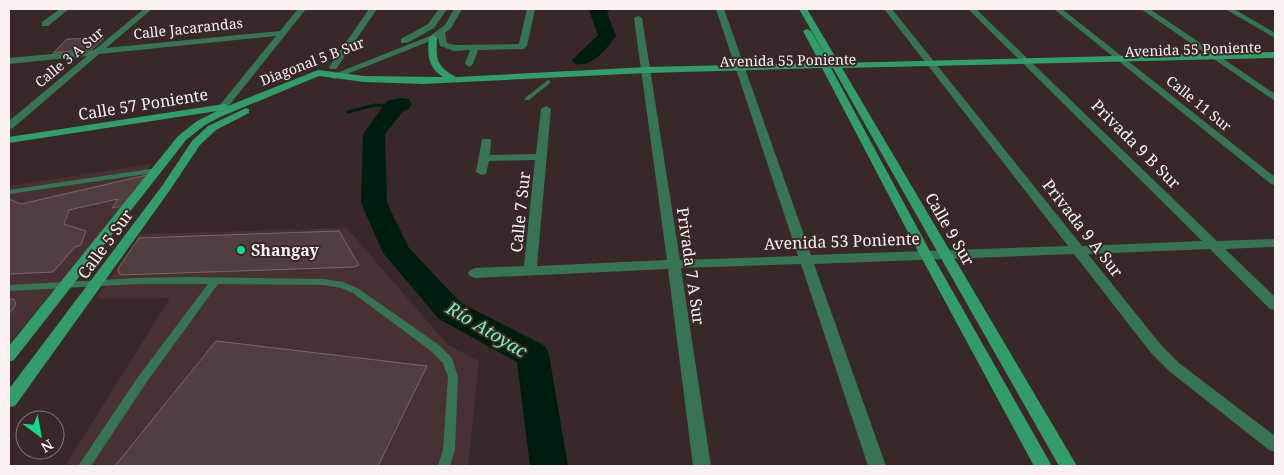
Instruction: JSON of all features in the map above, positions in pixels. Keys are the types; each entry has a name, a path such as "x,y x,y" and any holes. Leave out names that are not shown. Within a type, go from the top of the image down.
{"main road":[{"name":"Calle 9 Sur","path":"795,9 946,255 1068,466"},
{"name":"Calle 9 Sur","path":"803,9 926,255 1043,466"},
{"path":"437,35 431,56 433,64 444,74 458,81"},
{"name":"Avenida 55 Poniente","path":"1125,62 1215,56 1275,55"},
{"name":"Avenida 55 Poniente","path":"333,72 397,81 458,81 1030,64 1275,61"},
{"name":"Diagonal 5 B Sur","path":"235,116 333,72"},
{"name":"Avenida 55 Poniente","path":"318,78 354,86 421,88 548,82 648,74"},
{"name":"Diagonal 5 B Sur","path":"244,102 302,80 318,78"},
{"name":"Calle 57 Poniente","path":"9,140 185,114 220,111 244,102 281,96"},
{"name":"Calle 5 Sur","path":"9,356 182,138 200,123 220,111"},
{"path":"185,114 195,116 200,123"},
{"name":"Calle 5 Sur","path":"9,400 166,188 196,143 212,128 235,116"},
{"path":"140,190 166,188"}],"street":[{"path":"45,24 65,9"},
{"name":"Calle 3 A Sur","path":"9,126 148,9"},
{"name":"Calle 5 Sur","path":"220,111 302,9"},
{"path":"333,72 373,9"},
{"name":"Diagonal 5 B Sur","path":"333,72 419,34 431,26 443,9"},
{"path":"458,9 454,18 437,35 447,46 523,46 531,9"},
{"path":"720,9 877,466"},
{"name":"Privada 9 A Sur","path":"888,9 1080,250 1156,349 1174,367 1275,445"},
{"name":"Privada 9 B Sur","path":"972,9 1275,305"},
{"name":"Calle 11 Sur","path":"1058,9 1275,182"},
{"path":"1145,9 1275,98"},
{"path":"1229,9 1275,36"},
{"name":"Privada 7 A Sur","path":"638,18 648,74 702,466"},
{"name":"Calle Jacarandas","path":"9,60 282,33"},
{"name":"Diagonal 5 B Sur","path":"333,72 437,35"},
{"path":"469,64 475,47"},
{"name":"Calle 7 Sur","path":"530,271 546,109"},
{"path":"482,172 486,141"},
{"name":"Calle 7 Sur","path":"484,158 542,157"},
{"name":"Avenida 53 Poniente","path":"475,273 673,264 1275,243"}],"lane":[{"path":"527,99 548,82"},
{"path":"9,192 157,170"},
{"path":"9,288 64,287 137,281 324,282 343,285 356,291 434,348 448,361 453,377 449,450 444,466"},
{"path":"84,466 142,380 215,281"}],"shaded area":[{"path":"151,164 147,175 123,206 9,344 9,186"},
{"path":"347,228 447,344 479,361 468,466 65,466 170,298 97,298 140,234"}],"building":[{"path":"104,38 92,49 53,53 67,39"},
{"path":"147,175 123,206 112,208 118,199 69,210 64,224 86,231 81,245 75,247 53,272 9,274 9,199 21,204"},
{"path":"339,231 359,265 354,267 121,275 118,271 139,238"},
{"path":"14,299 16,305 9,314 9,300"},
{"path":"216,341 427,366 378,466 115,466"}],"waterway":[{"name":"Río Atoyac","path":"582,60 607,36 598,11 603,9"},
{"name":"Río Atoyac","path":"401,104 395,106 374,134 374,203 397,253 450,311 533,355 549,466"},
{"path":"348,112 375,105 395,106"}],"place":[{"name":"Shangay","path":"241,250"}]}
